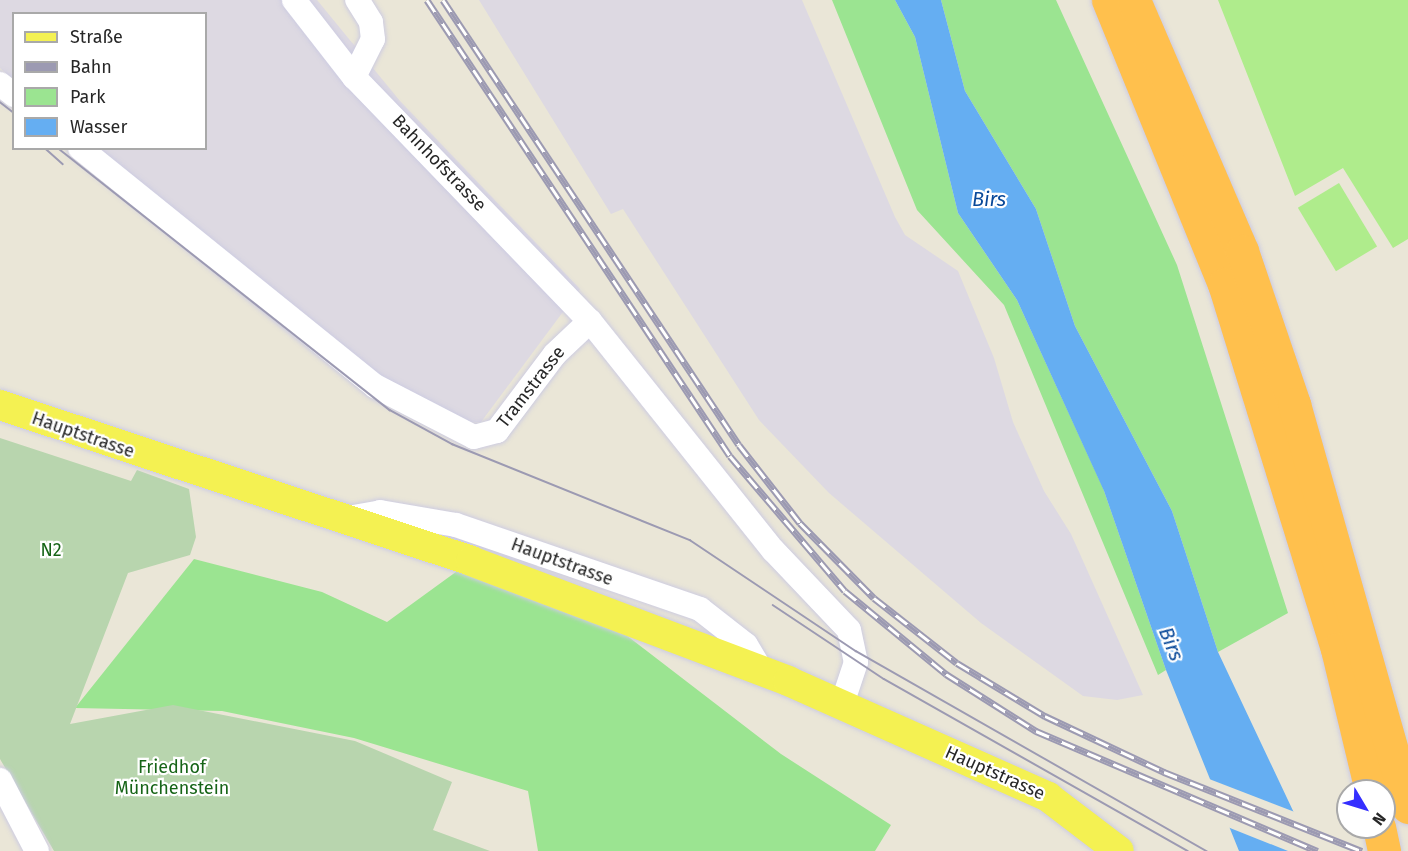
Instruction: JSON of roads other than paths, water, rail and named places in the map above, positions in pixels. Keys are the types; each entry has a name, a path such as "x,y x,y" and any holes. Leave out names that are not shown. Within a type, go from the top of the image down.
{"highway":[{"path":"1107,0 1224,284 1337,649 1368,779"},
{"path":"1134,0 1254,284 1307,448 1408,807"}],"main road":[{"name":"Hauptstrasse","path":"0,405 337,520 471,561 761,670 1048,797 1119,851"}],"street":[{"name":"Bahnhofstrasse","path":"294,0 354,77 590,321"},
{"path":"354,77 373,39 371,22 357,0"},
{"path":"0,84 12,93"},
{"name":"Tramstrasse","path":"82,150 375,386 474,437 497,431 555,354 590,321"},
{"path":"590,321 773,550 853,636 856,662 842,704"},
{"path":"0,780 37,851"}],"water":[{"name":"Birs","path":"895,0 941,0 965,91 1036,209 1075,326 1172,511 1218,652 1312,851 1239,851 1166,670 1104,491 1017,300 958,213 915,37"}],"tram line":[{"path":"0,102 12,111"},
{"path":"47,150 63,164"},
{"path":"61,150 390,410 452,444 690,540 856,651 1207,851"},
{"path":"773,605 884,679 1188,851"}],"railway":[{"path":"427,0 730,456 845,591 946,674 1036,731 1317,851"},
{"path":"443,0 739,445 800,523 874,598 957,663 1045,716 1164,772 1362,851"}],"park label":[{"name":"N2","path":"51,550"},
{"name":"Friedhof Münchenstein","path":"172,778"}]}
